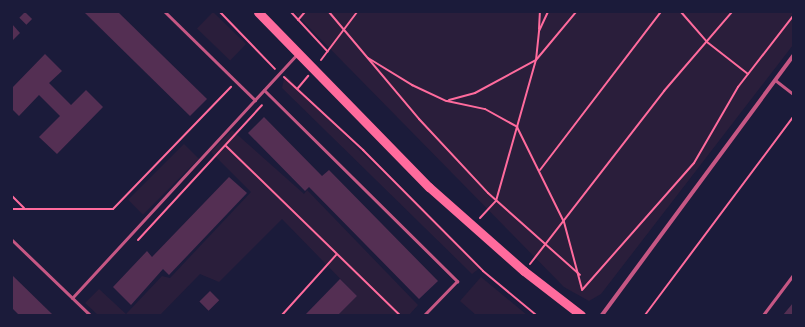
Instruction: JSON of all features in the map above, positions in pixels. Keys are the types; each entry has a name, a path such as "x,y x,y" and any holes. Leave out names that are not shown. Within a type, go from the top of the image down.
{"main road":[{"path":"258,12 402,160 472,226 524,271 581,315"}],"street":[{"path":"602,315 793,56"}],"lane":[{"path":"165,12 255,100"},
{"path":"72,298 298,53"},
{"path":"775,80 793,94"},
{"path":"264,90 457,281 424,315"},
{"path":"12,240 90,315"},
{"path":"763,315 793,275"}],"path":[{"path":"220,12 279,73 298,88 482,271 536,315"},
{"path":"291,12 328,52"},
{"path":"298,20 305,12"},
{"path":"329,12 418,119 496,201 580,275"},
{"path":"298,88 345,32 357,12"},
{"path":"472,226 496,201 536,60 540,12"},
{"path":"539,31 548,12"},
{"path":"447,101 474,93 536,60 576,12"},
{"path":"540,170 661,12"},
{"path":"681,12 707,42 748,74"},
{"path":"524,271 732,12"},
{"path":"365,56 447,101 485,109 517,127 540,170 564,222 580,275 582,290 694,163 748,74 793,16"},
{"path":"12,209 114,209 236,81"},
{"path":"133,245 226,146 269,96"},
{"path":"645,315 793,118"},
{"path":"226,146 336,255 400,315"},
{"path":"12,196 25,209"},
{"path":"282,315 336,255"}],"shaded area":[{"path":"213,12 246,44 230,60 197,29"},
{"path":"294,12 793,12 793,45 601,294 589,301 564,287"},
{"path":"285,74 359,150 481,267 472,274 282,88"},
{"path":"232,130 304,194 307,190 418,305 409,315 338,315 357,296 282,219 219,282 200,274 160,315 98,315 85,303 99,289 126,314 162,276 170,278 251,192 211,152"},
{"path":"184,144 199,159 143,215 128,200"},
{"path":"481,277 527,315 476,315 460,301"}],"building":[{"path":"25,12 32,19 26,25 19,18"},
{"path":"84,12 118,12 207,99 190,116"},
{"path":"12,24 20,33 12,41"},
{"path":"45,54 62,71 49,83 71,105 86,90 103,107 57,154 39,137 60,116 39,95 19,116 12,109 12,88"},
{"path":"264,117 322,176 329,170 438,281 419,299 309,187 305,191 248,133"},
{"path":"229,177 247,193 169,275 163,269 131,305 113,287 147,251 152,257"},
{"path":"12,275 53,315 19,315 12,308"},
{"path":"340,279 357,296 338,315 305,315"},
{"path":"210,291 219,300 209,311 199,302"},
{"path":"793,303 793,315 783,315"}]}
